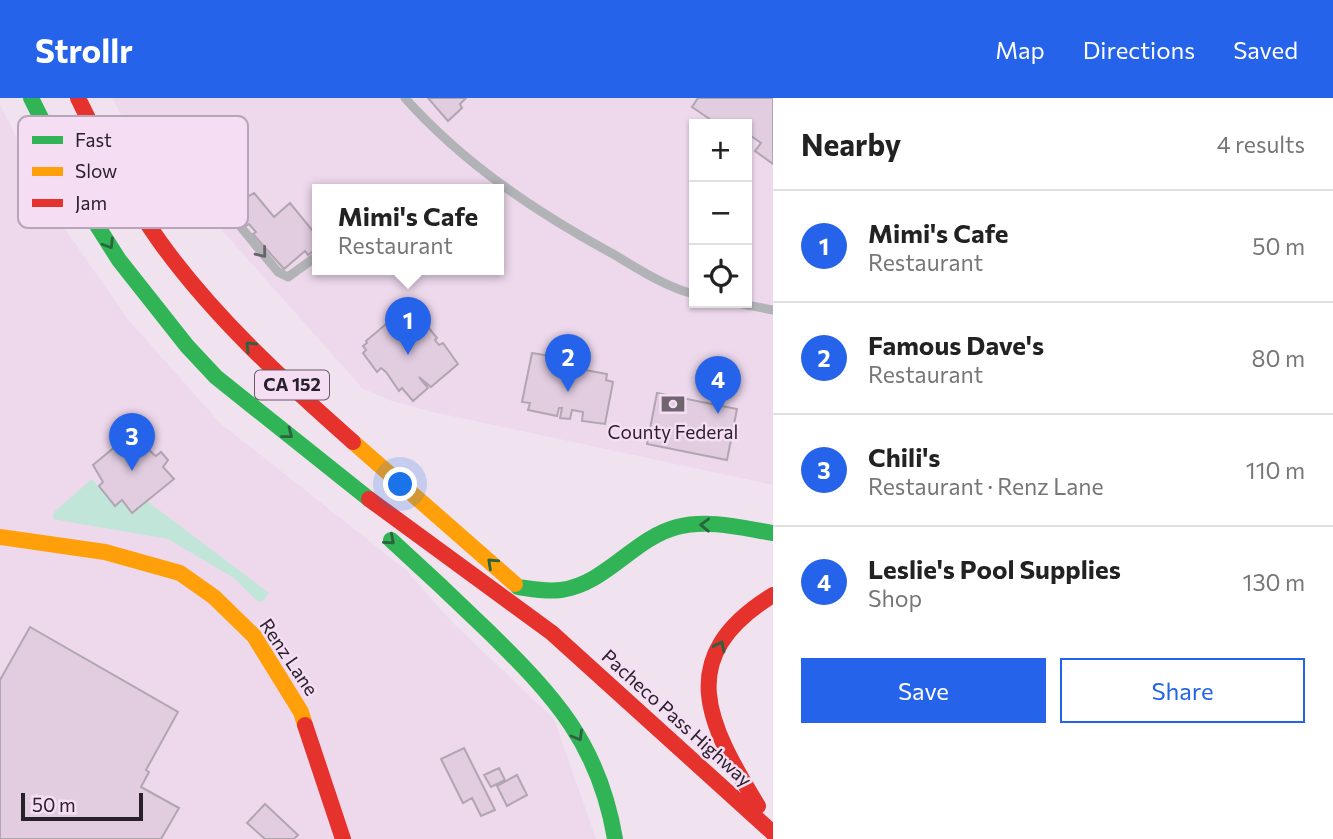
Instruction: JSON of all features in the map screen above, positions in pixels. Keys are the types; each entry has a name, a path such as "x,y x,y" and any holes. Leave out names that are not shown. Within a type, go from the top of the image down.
{"main road":[{"name":"Pacheco Pass Highway","path":"31,98 40,116"},
{"name":"Pacheco Pass Highway","path":"78,98 87,116"},
{"name":"Pacheco Pass Highway","path":"99,228 119,260 187,346 216,377 405,527 552,633 773,833"},
{"name":"Pacheco Pass Highway","path":"151,228 194,285 230,326 308,400 518,587 552,633"},
{"name":"CA 152","path":"216,377 246,417 335,493"},
{"path":"518,587 544,591 565,589 583,583 638,544 679,526 702,523 773,533"},
{"path":"374,526 430,575 538,681 575,731 591,760 604,793 615,839"},
{"name":"Renz Lane","path":"2,536 105,552 180,573 214,597 254,636 301,712 343,839"},
{"path":"582,600 620,559"},
{"path":"773,595 754,605 734,622 721,641 712,664 708,688 711,712 718,734 773,833"},
{"path":"552,633 566,618"}],"lane":[{"path":"405,98 422,117 499,184"},
{"path":"504,187 536,210 671,287 689,292"},
{"path":"242,228 278,272 288,277 312,260"},
{"path":"752,306 773,310"}],"shaded area":[{"path":"112,98 773,98 773,485 392,401 362,388 220,228 248,228 248,116 122,116"},
{"path":"0,105 18,140 18,228 64,228 127,318 220,423 406,570 454,624 554,719 596,839 0,839"}],"green space":[{"path":"92,479 115,506 122,500 132,513 147,501 269,593 262,602 257,601 234,578 168,539 53,519 54,512"}],"building":[{"path":"428,98 466,98 460,104 462,108 448,121"},
{"path":"698,98 773,98 773,164 755,151 761,143 752,137 752,119 710,119 692,107"},
{"path":"254,193 274,217 290,203 312,230 312,252 308,255 305,251 284,269 248,225 248,197"},
{"path":"405,308 408,311 411,308 437,338 435,340 439,345 443,343 458,364 431,387 419,377 428,388 413,401 402,388 399,391 386,372 381,368 377,372 363,353 366,350 363,346 366,341"},
{"path":"532,353 587,362 585,370 607,374 606,380 613,382 605,424 582,421 583,412 572,410 570,419 560,418 562,408 559,408 557,416 528,410 530,403 522,402"},
{"path":"657,393 737,409 727,460 647,444"},
{"path":"133,432 154,455 161,452 168,460 163,467 174,479 132,513 122,500 115,506 99,486 103,482 93,465"},
{"path":"30,627 178,712 146,770 149,772 141,787 179,808 161,839 0,839 0,680"},
{"path":"464,748 495,810 481,816 472,798 463,803 441,759"},
{"path":"499,768 505,780 491,787 484,775"},
{"path":"517,775 527,795 507,806 497,786"},
{"path":"265,804 298,835 294,839 265,839 247,823"}],"traffic: fast":[{"path":"31,98 40,116"},
{"path":"99,228 119,260 187,346 216,377 369,499"},
{"path":"518,587 550,591 577,586 592,579 647,541 677,527 713,524 773,533"},
{"path":"391,540 489,632 554,701 586,749 598,776 615,839"}],"traffic: slow":[{"path":"353,442 515,584"},
{"path":"0,537 105,552 180,573 214,597 254,636 301,712 305,725"}],"traffic: jam":[{"path":"78,98 87,116"},
{"path":"150,228 181,270 227,322 301,396 353,442"},
{"path":"369,499 552,633 773,833"},
{"path":"758,806 725,747 714,720 709,693 711,667 721,643 741,619 773,595"},
{"path":"305,725 343,839"}],"place":[{"name":"Mimi's Cafe","path":"408,355"},
{"name":"Famous Dave's","path":"568,392"},
{"name":"County Federal","path":"673,404"},
{"name":"Leslie's Pool Supplies","path":"718,414"},
{"name":"Chili's","path":"132,471"}]}
